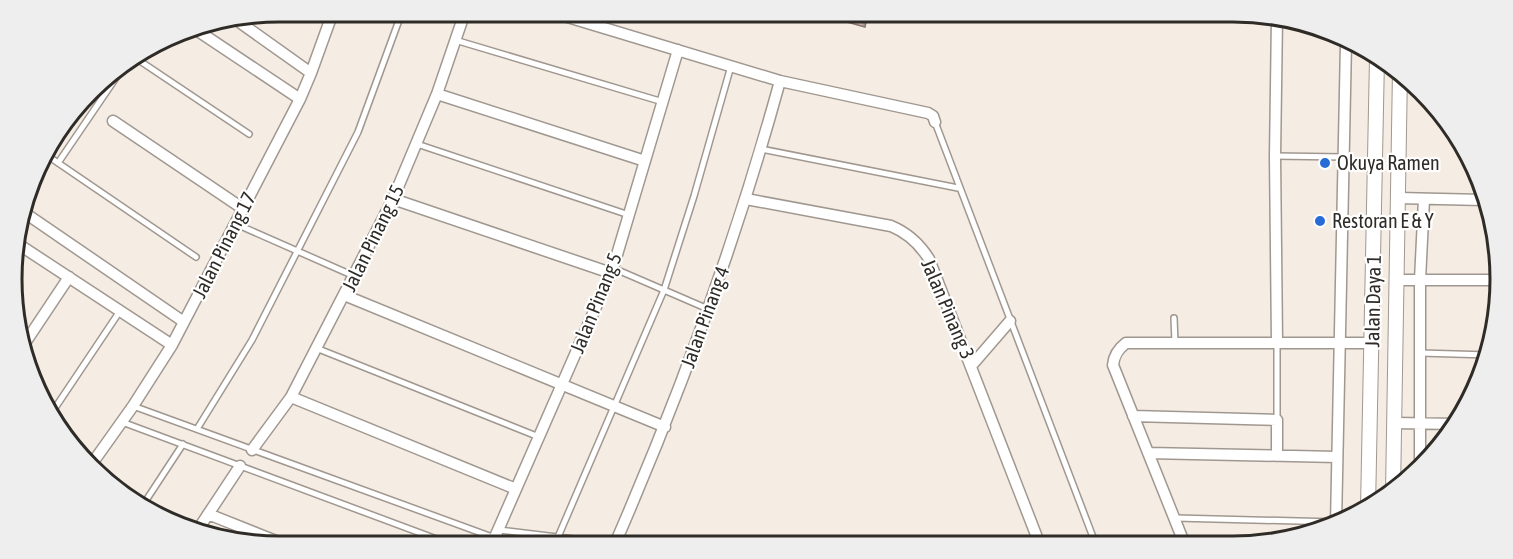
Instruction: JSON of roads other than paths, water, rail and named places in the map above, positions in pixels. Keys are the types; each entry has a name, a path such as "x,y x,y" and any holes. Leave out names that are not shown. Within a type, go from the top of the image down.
{"main road":[{"name":"Jalan Daya 1","path":"1368,498 1377,67"},
{"name":"Jalan Daya 1","path":"1393,481 1400,84"}],"street":[{"name":"Jalan Pinang 17","path":"96,459 172,345 300,99 329,22"},
{"name":"Jalan Pinang 15","path":"252,450 291,397 393,199 437,94 461,22"},
{"path":"584,22 780,81 928,113 933,116 935,122"},
{"path":"243,25 311,74"},
{"path":"1277,26 1275,156 1277,342"},
{"path":"203,34 300,99"},
{"path":"1336,515 1346,48"},
{"name":"Jalan Pinang 5","path":"496,536 612,271 678,50"},
{"name":"Jalan Pinang 4","path":"618,536 665,427 709,309 746,199 780,81"},
{"path":"437,94 645,161"},
{"path":"113,121 242,208"},
{"path":"1398,198 1478,200"},
{"path":"393,199 612,271"},
{"name":"Jalan Pinang 3","path":"746,199 891,226 912,237 922,247 972,365 1037,536"},
{"path":"1420,456 1420,280 1424,199"},
{"path":"30,217 184,322"},
{"path":"25,248 172,345"},
{"path":"29,337 69,278"},
{"path":"1396,280 1490,280"},
{"path":"344,295 665,427"},
{"path":"972,365 1010,321"},
{"path":"1181,536 1113,364 1117,351 1126,343 1372,343"},
{"path":"291,397 516,489"},
{"path":"1133,416 1277,420 1277,456"},
{"path":"1394,423 1446,424"},
{"path":"1148,453 1337,457"},
{"path":"201,524 240,466"},
{"path":"208,514 250,534"}],"lane":[{"path":"197,429 252,340 358,132 398,22"},
{"path":"455,40 663,102"},
{"path":"142,63 249,134"},
{"path":"558,536 664,290 694,196 731,66"},
{"path":"58,163 111,85"},
{"path":"935,122 958,188 1093,536"},
{"path":"417,144 629,216"},
{"path":"761,149 958,188"},
{"path":"1275,156 1344,157"},
{"path":"53,159 196,257"},
{"path":"235,223 354,276"},
{"path":"612,271 709,309"},
{"path":"56,406 120,311"},
{"path":"1174,318 1175,343"},
{"path":"1277,342 1277,420"},
{"path":"316,348 539,437"},
{"path":"1420,353 1479,355"},
{"path":"133,406 489,536"},
{"path":"122,422 428,536"},
{"path":"147,499 183,444"},
{"path":"1174,518 1318,522"}],"place":[{"name":"Okuya Ramen","path":"1325,163"},
{"name":"Restoran E & Y","path":"1320,221"}]}
